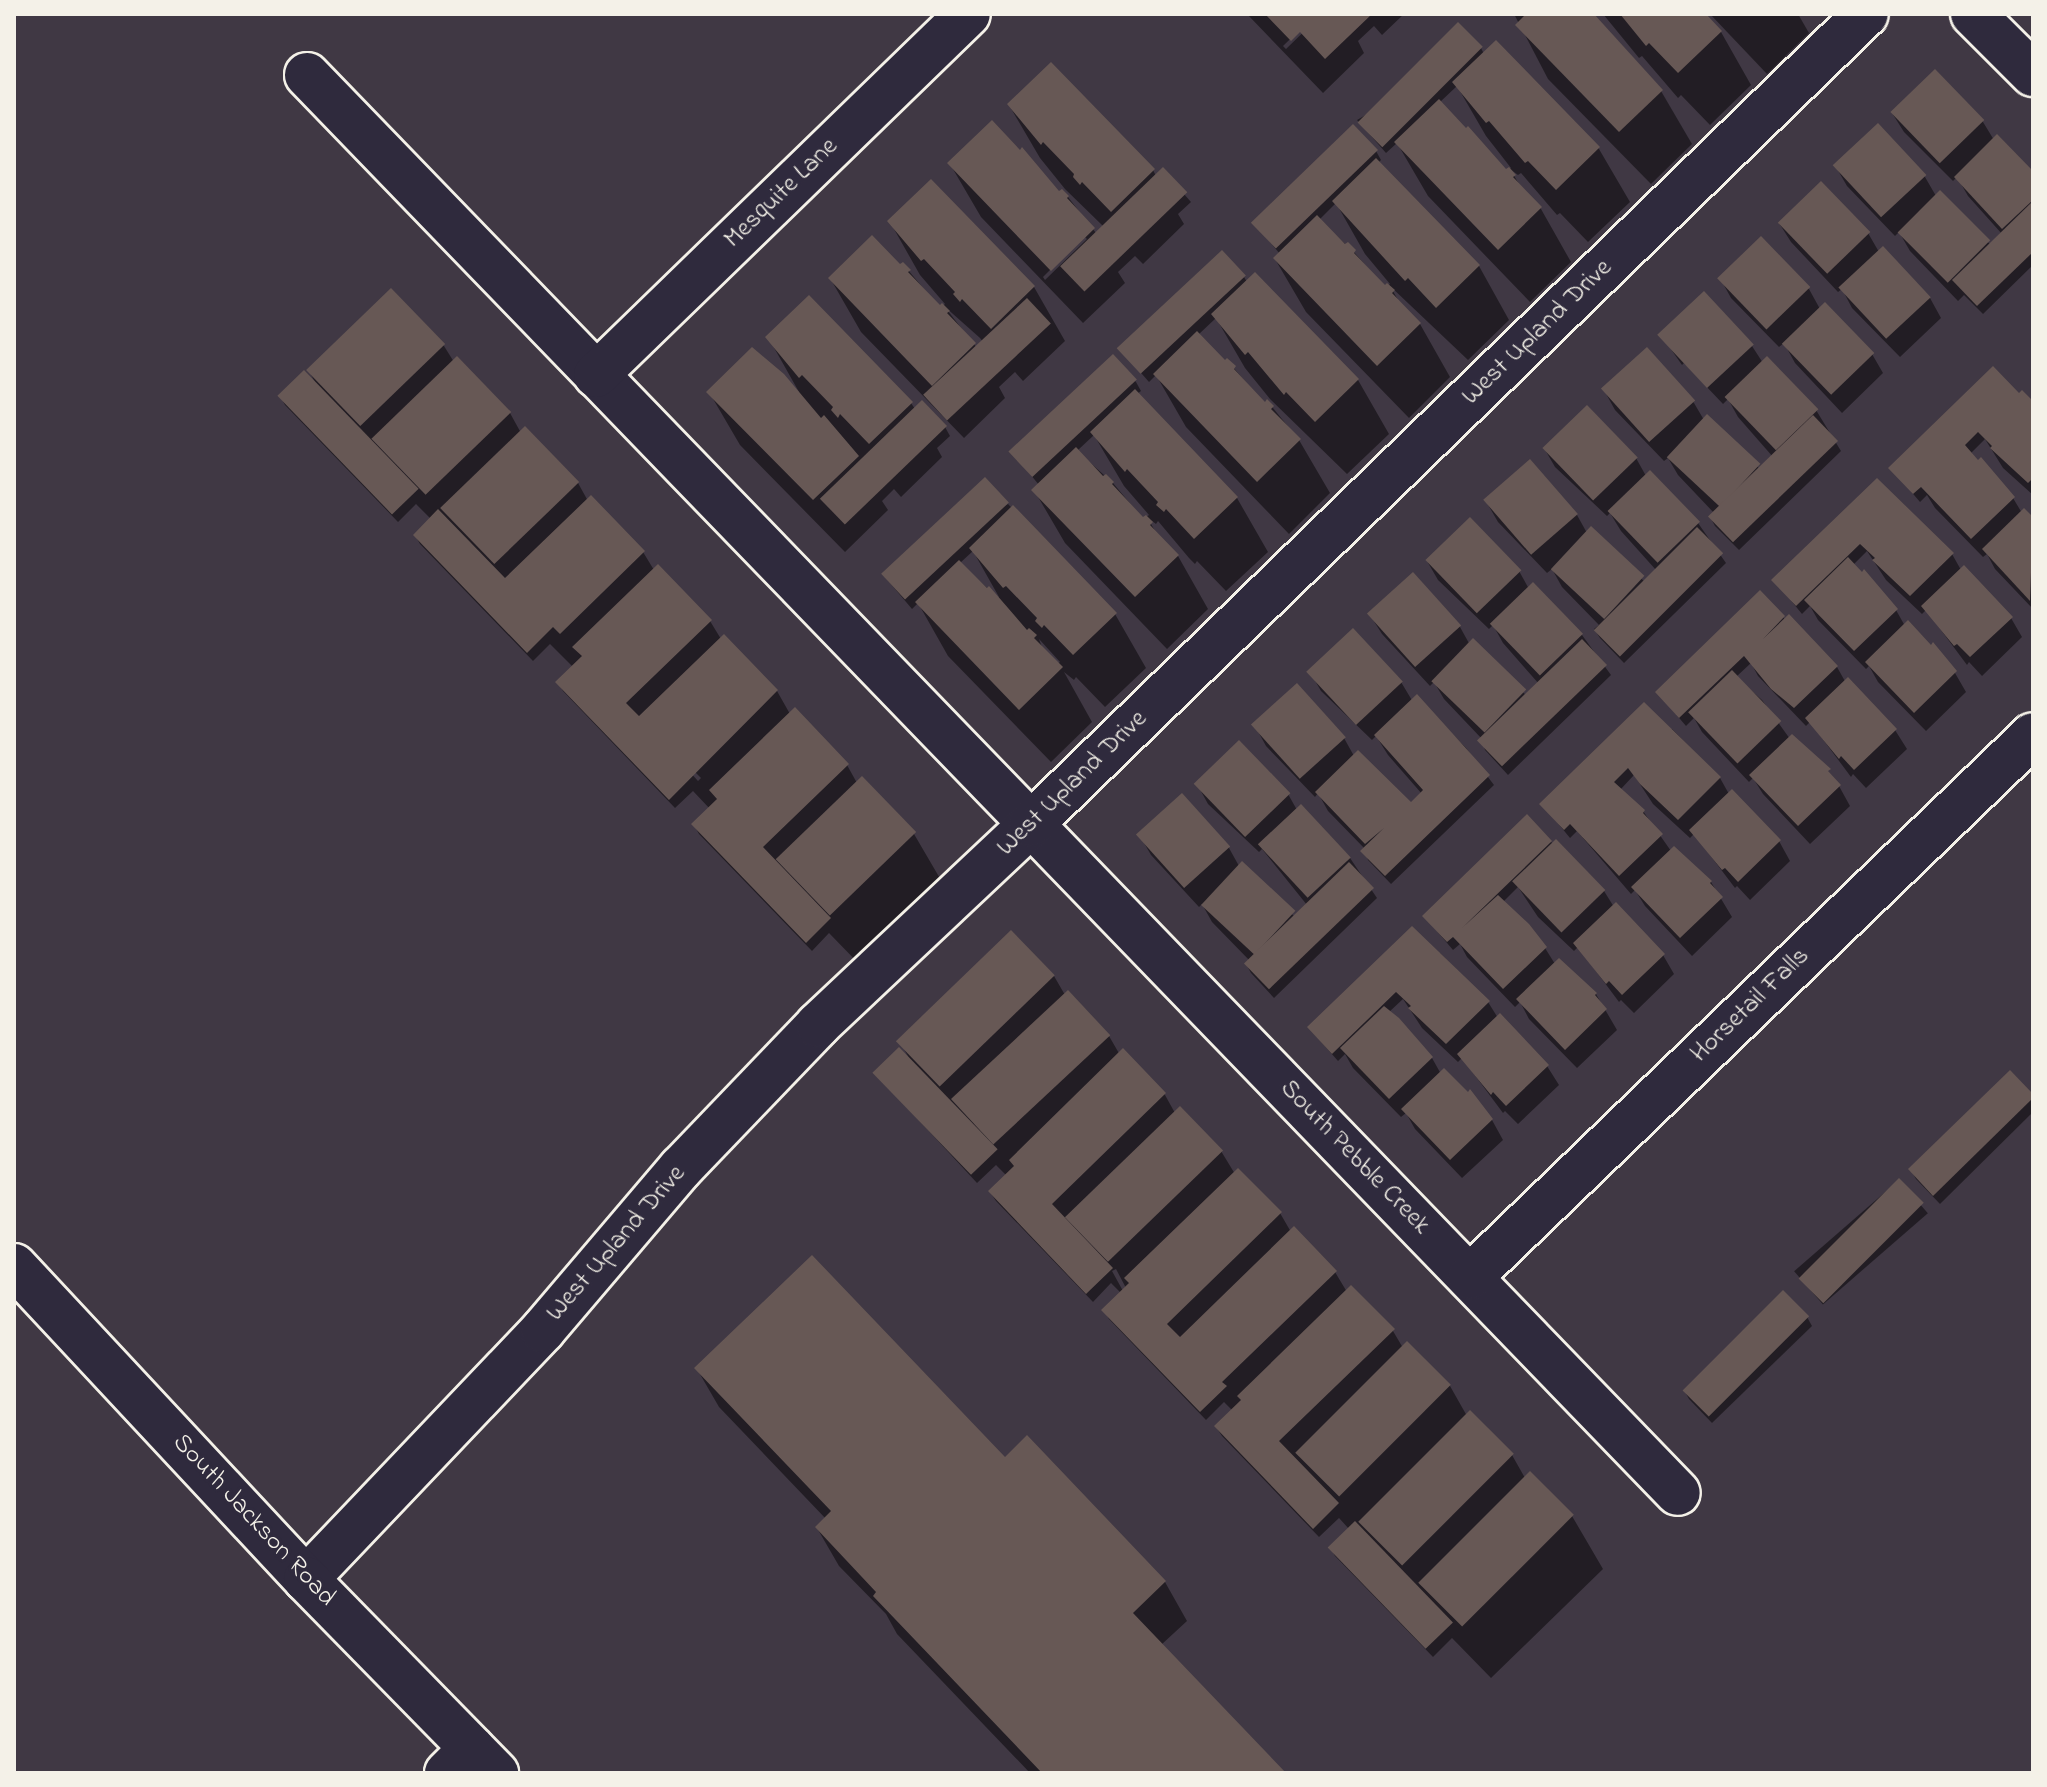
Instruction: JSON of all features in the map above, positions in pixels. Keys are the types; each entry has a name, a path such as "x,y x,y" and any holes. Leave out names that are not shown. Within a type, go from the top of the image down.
{"street":[{"name":"Mesquite Lane","path":"596,375 968,14"},
{"name":"West Upland Drive","path":"306,1579 543,1330 681,1168 766,1079 1866,14"},
{"path":"1973,14 2033,74"},
{"name":"South Pebble Creek","path":"307,75 1678,1493"},
{"name":"Horsetail Falls","path":"1470,1277 2033,735"},
{"name":"South Jackson Road","path":"14,1266 306,1579 472,1765"}],"building":[{"path":"1265,14 1372,14 1325,59 1300,32 1291,41"},
{"path":"1526,14 1594,14 1663,90 1619,132 1515,25"},
{"path":"1620,14 1706,14 1722,31 1678,73 1649,43 1646,46"},
{"path":"1458,22 1483,47 1382,147 1358,122"},
{"path":"1496,40 1600,147 1556,190 1528,161 1525,163 1489,121 1486,123 1452,82"},
{"path":"1051,62 1155,169 1111,212 1082,182 1080,185 1074,174 1043,142 1041,145 1007,104"},
{"path":"1935,69 1984,120 1940,163 1890,112"},
{"path":"1439,99 1506,169 1509,167 1516,175 1513,177 1542,207 1498,250 1394,142"},
{"path":"992,120 1020,150 1022,147 1059,191 1062,189 1069,196 1067,198 1095,228 1051,271 947,163"},
{"path":"1878,123 1926,175 1881,217 1833,165"},
{"path":"1353,124 1378,150 1276,249 1251,223"},
{"path":"1997,134 2033,171 2033,200 2002,229 1954,177"},
{"path":"1376,158 1480,265 1436,308 1408,278 1405,281 1332,201"},
{"path":"1163,167 1187,192 1084,292 1060,266"},
{"path":"931,179 1035,286 991,329 962,299 960,302 953,294 955,292 924,259 921,261 887,221"},
{"path":"1821,181 1870,232 1827,274 1778,223"},
{"path":"1940,190 1990,240 1948,283 1898,232"},
{"path":"2033,201 2033,252 1977,306 1952,280"},
{"path":"1317,215 1345,244 1348,242 1356,250 1354,253 1385,285 1387,283 1395,290 1392,293 1421,323 1377,366 1273,258"},
{"path":"872,235 900,264 903,262 911,270 908,272 940,305 942,303 950,311 947,313 976,343 932,386 828,278"},
{"path":"1761,236 1810,287 1766,329 1717,278"},
{"path":"1883,246 1931,297 1886,339 1838,288"},
{"path":"1222,250 1246,276 1141,374 1117,348"},
{"path":"1255,272 1359,379 1315,422 1286,392 1284,395 1248,352 1245,355 1211,314"},
{"path":"391,288 445,344 360,426 306,370"},
{"path":"1704,291 1754,344 1707,388 1657,335"},
{"path":"809,295 913,402 869,444 840,414 838,418 831,410 833,407 802,375 799,378 765,337"},
{"path":"1027,298 1051,324 947,420 923,395"},
{"path":"1825,302 1874,353 1831,395 1782,344"},
{"path":"1197,331 1225,360 1227,358 1236,366 1234,369 1265,402 1267,399 1274,406 1271,409 1301,439 1257,482 1153,374"},
{"path":"752,347 784,374 859,456 813,500 706,392"},
{"path":"1647,347 1695,401 1649,442 1601,388"},
{"path":"1113,354 1137,380 1032,477 1008,452"},
{"path":"457,356 511,412 426,495 371,439"},
{"path":"1767,356 1818,409 1776,450 1725,397"},
{"path":"1993,366 2019,393 2022,390 2033,401 2033,478 2028,483 1990,448 1992,446 1978,432 1965,445 1978,460 1981,457 2015,497 1971,539 1921,487 1913,494 1888,468"},
{"path":"304,370 419,489 392,514 277,396"},
{"path":"1135,389 1238,497 1194,539 1166,509 1164,512 1156,505 1158,502 1127,469 1125,472 1090,432"},
{"path":"922,400 947,426 845,525 820,499"},
{"path":"1587,405 1638,458 1593,501 1542,448"},
{"path":"1707,414 1760,464 1720,507 1667,457"},
{"path":"1813,415 1838,441 1733,542 1708,516"},
{"path":"525,426 579,482 494,564 440,508"},
{"path":"1076,447 1103,476 1106,474 1114,482 1112,484 1143,517 1146,515 1153,522 1150,525 1179,555 1135,597 1031,490"},
{"path":"1530,459 1578,514 1531,555 1483,500"},
{"path":"1650,470 1700,522 1658,563 1608,511"},
{"path":"985,477 1009,503 905,599 881,574"},
{"path":"1877,478 1954,553 1910,596 1872,560 1875,558 1860,544 1796,606 1771,580"},
{"path":"591,495 645,551 560,634 553,627 527,653 413,535 438,509 505,578"},
{"path":"1013,505 1117,613 1073,655 1044,625 1042,628 1035,621 1037,618 1006,586 1003,588 969,548"},
{"path":"2024,508 2033,517 2030,601 1982,549"},
{"path":"1470,517 1521,570 1477,613 1425,560"},
{"path":"1591,526 1644,576 1604,619 1551,569"},
{"path":"1697,527 1723,553 1620,656 1594,630"},
{"path":"1848,557 1862,572 1864,569 1898,609 1854,651 1804,600"},
{"path":"959,560 987,588 989,586 1027,630 1029,628 1037,635 1034,638 1063,667 1019,710 915,602"},
{"path":"658,564 712,620 626,703 639,716 724,634 778,690 669,800 555,682 582,656 572,647"},
{"path":"1964,565 2013,617 1970,657 1957,644 1954,646 1921,606"},
{"path":"1413,572 1461,626 1415,667 1367,613"},
{"path":"1533,582 1583,634 1540,675 1490,624"},
{"path":"1760,590 1785,616 1763,639 1789,614 1838,666 1794,708 1771,689 1744,656 1679,718 1655,692"},
{"path":"1908,620 1931,645 1933,642 1957,671 1914,713 1865,662"},
{"path":"1353,628 1403,681 1356,725 1306,672"},
{"path":"1473,638 1526,689 1485,733 1431,681"},
{"path":"1582,639 1607,665 1502,766 1477,740"},
{"path":"1732,670 1781,721 1737,763 1688,712"},
{"path":"1848,677 1897,729 1854,770 1841,756 1839,759 1805,718"},
{"path":"1297,683 1346,737 1300,779 1251,724"},
{"path":"1417,694 1490,775 1385,876 1360,851 1384,828 1365,844 1315,792 1358,750 1411,802 1423,790 1374,735"},
{"path":"1644,702 1721,777 1678,820 1640,784 1628,768 1614,782 1645,810 1643,813 1663,834 1619,876 1570,824 1564,830 1539,804"},
{"path":"795,707 849,764 763,847 831,918 806,943 691,824 717,799 709,790"},
{"path":"1792,734 1831,769 1828,771 1841,785 1798,826 1749,775"},
{"path":"1239,740 1290,793 1245,837 1194,784"},
{"path":"862,776 916,832 830,915 776,859"},
{"path":"1732,789 1781,840 1738,882 1725,868 1722,870 1689,830"},
{"path":"1182,793 1230,847 1184,888 1136,834"},
{"path":"1301,804 1351,857 1308,898 1258,844"},
{"path":"1527,814 1552,841 1462,928 1498,895 1529,924 1547,947 1503,989 1453,937 1447,942 1422,916"},
{"path":"1556,839 1605,890 1561,932 1512,881"},
{"path":"1674,846 1712,881 1710,883 1723,897 1680,938 1631,887"},
{"path":"1242,861 1295,911 1254,955 1201,905"},
{"path":"1349,862 1374,888 1269,989 1244,963"},
{"path":"1616,902 1665,954 1622,995 1609,981 1606,984 1573,943"},
{"path":"1412,926 1490,1001 1446,1044 1408,1008 1411,1006 1396,992 1332,1054 1307,1027"},
{"path":"1011,930 1055,975 940,1086 896,1041"},
{"path":"1559,958 1597,993 1595,995 1607,1009 1565,1050 1516,999"},
{"path":"1068,990 1110,1035 993,1144 951,1099"},
{"path":"1384,1006 1399,1018 1433,1057 1389,1099 1340,1048"},
{"path":"1500,1013 1549,1065 1506,1106 1493,1092 1491,1095 1457,1054"},
{"path":"899,1047 998,1149 971,1175 872,1073"},
{"path":"1123,1048 1166,1093 1052,1204 1113,1268 1086,1294 988,1191 1014,1166 1009,1160"},
{"path":"1444,1068 1468,1092 1470,1089 1493,1119 1450,1160 1401,1109"},
{"path":"2010,1070 2033,1094 2033,1098 1933,1196 1908,1169"},
{"path":"1180,1106 1223,1151 1108,1262 1065,1217"},
{"path":"1238,1168 1282,1212 1167,1324 1180,1337 1294,1226 1337,1271 1222,1382 1227,1386 1200,1412 1101,1310 1129,1283 1124,1278"},
{"path":"1899,1178 1924,1203 1823,1303 1799,1278"},
{"path":"812,1255 1005,1457 1027,1435 1166,1581 1133,1613 1286,1773 1042,1773 873,1596 876,1592 815,1527 831,1511 694,1368"},
{"path":"1351,1285 1395,1329 1279,1441 1339,1503 1313,1529 1214,1426 1241,1400 1237,1396"},
{"path":"1783,1290 1809,1316 1709,1417 1683,1390"},
{"path":"1407,1341 1451,1385 1339,1497 1295,1453"},
{"path":"1470,1410 1514,1454 1402,1566 1358,1522"},
{"path":"1530,1471 1574,1515 1462,1627 1418,1583"},
{"path":"1355,1521 1453,1622 1426,1649 1328,1547"}]}
